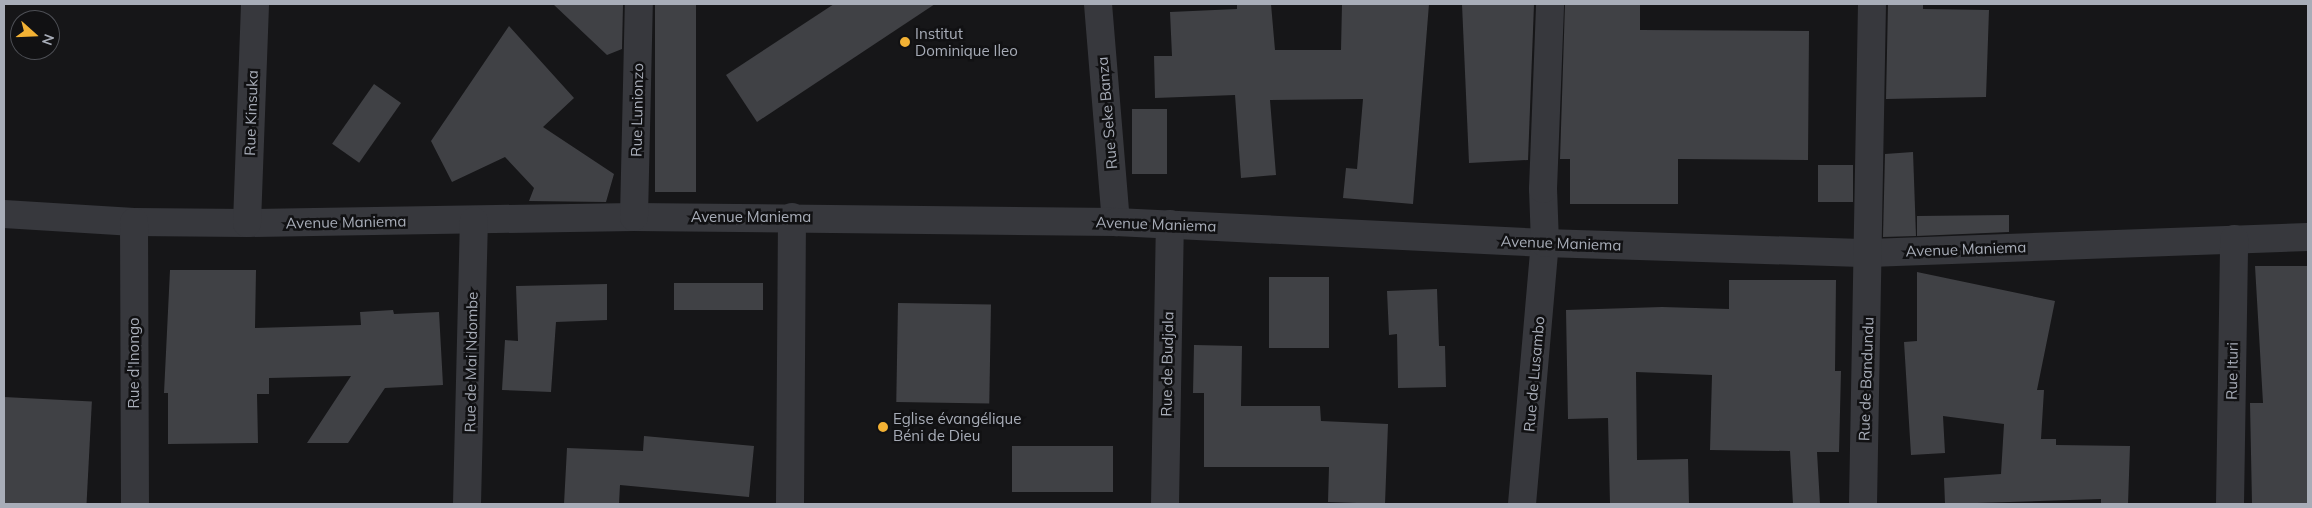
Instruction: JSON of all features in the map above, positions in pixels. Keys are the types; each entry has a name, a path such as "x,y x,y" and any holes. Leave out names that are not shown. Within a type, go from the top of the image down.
{"street":[{"name":"Rue Kinsuka","path":"247,223 255,4"},
{"name":"Rue Lunionzo","path":"634,216 639,4"},
{"name":"Rue Seke Banza","path":"1098,4 1116,222"},
{"name":"Rue de Lusambo","path":"1522,504 1545,243 1543,189 1550,4"},
{"name":"Rue de Bandundu","path":"1863,504 1872,4"},
{"name":"Avenue Maniema","path":"4,214 134,222 247,223 474,221 634,216 1116,222 1545,243 1869,253 2308,237"},
{"path":"790,504 792,217"},
{"name":"Rue de Mai Ndombe","path":"467,504 474,221"},
{"name":"Rue d'Inongo","path":"134,222 135,504"},
{"name":"Rue de Budjala","path":"1165,504 1170,224"},
{"name":"Rue Ituri","path":"2230,504 2234,239"}],"building":[{"path":"553,4 623,4 622,49 607,55"},
{"path":"655,4 696,4 696,192 655,192"},
{"path":"834,4 935,4 757,122 726,75"},
{"path":"1237,4 1271,4 1275,50 1341,50 1342,4 1429,4 1413,204 1343,198 1346,168 1357,169 1363,99 1270,100 1276,175 1241,178 1235,95 1155,98 1154,56 1172,56 1170,12 1237,9"},
{"path":"1462,4 1534,4 1528,160 1469,163"},
{"path":"1565,4 1640,4 1640,30 1809,31 1808,160 1678,159 1678,204 1570,204 1570,159 1560,159"},
{"path":"1888,4 1923,4 1923,9 1989,10 1986,97 1886,99"},
{"path":"509,26 574,98 543,127 614,174 606,202 529,201 534,188 505,157 452,182 431,141"},
{"path":"374,84 401,103 359,163 332,144"},
{"path":"1132,109 1167,109 1167,174 1132,174"},
{"path":"1913,152 1916,236 1883,237 1885,154"},
{"path":"1818,165 1853,165 1853,202 1818,202"},
{"path":"2009,215 2009,232 1917,236 1917,216"},
{"path":"2255,266 2308,266 2308,504 2252,504 2250,403 2263,403"},
{"path":"170,270 256,270 255,328 361,325 360,312 393,310 394,314 439,312 443,385 385,388 348,443 307,443 351,376 269,378 269,394 257,394 258,443 168,444 168,393 164,393"},
{"path":"1917,272 2055,301 2037,390 2044,390 2041,439 2056,439 2056,445 2130,446 2128,504 2101,504 2101,499 1945,504 1944,478 2001,474 2004,424 1943,416 1945,453 1911,455 1904,342 1917,341"},
{"path":"1269,277 1329,277 1329,348 1269,348"},
{"path":"1729,280 1836,280 1835,371 1841,371 1839,452 1817,452 1820,504 1793,504 1790,451 1710,450 1712,375 1636,372 1637,460 1688,459 1689,504 1610,504 1608,418 1568,419 1566,310 1662,307 1729,309"},
{"path":"674,283 763,283 763,310 674,310"},
{"path":"607,284 607,320 556,322 551,392 502,390 505,340 518,341 516,286"},
{"path":"1437,289 1439,346 1445,346 1446,387 1398,388 1397,334 1389,335 1387,291"},
{"path":"898,303 991,305 989,404 896,402"},
{"path":"1194,345 1242,346 1241,406 1320,406 1321,421 1388,424 1385,504 1328,502 1329,467 1204,467 1204,393 1193,393"},
{"path":"4,397 92,402 87,504 4,504"},
{"path":"644,436 754,446 749,497 620,485 619,504 564,504 567,448 643,451"},
{"path":"1012,446 1113,446 1113,492 1012,492"}],"place":[{"name":"Institut Dominique Ileo","path":"905,42"},
{"name":"Eglise évangélique Béni de Dieu","path":"883,427"}]}
